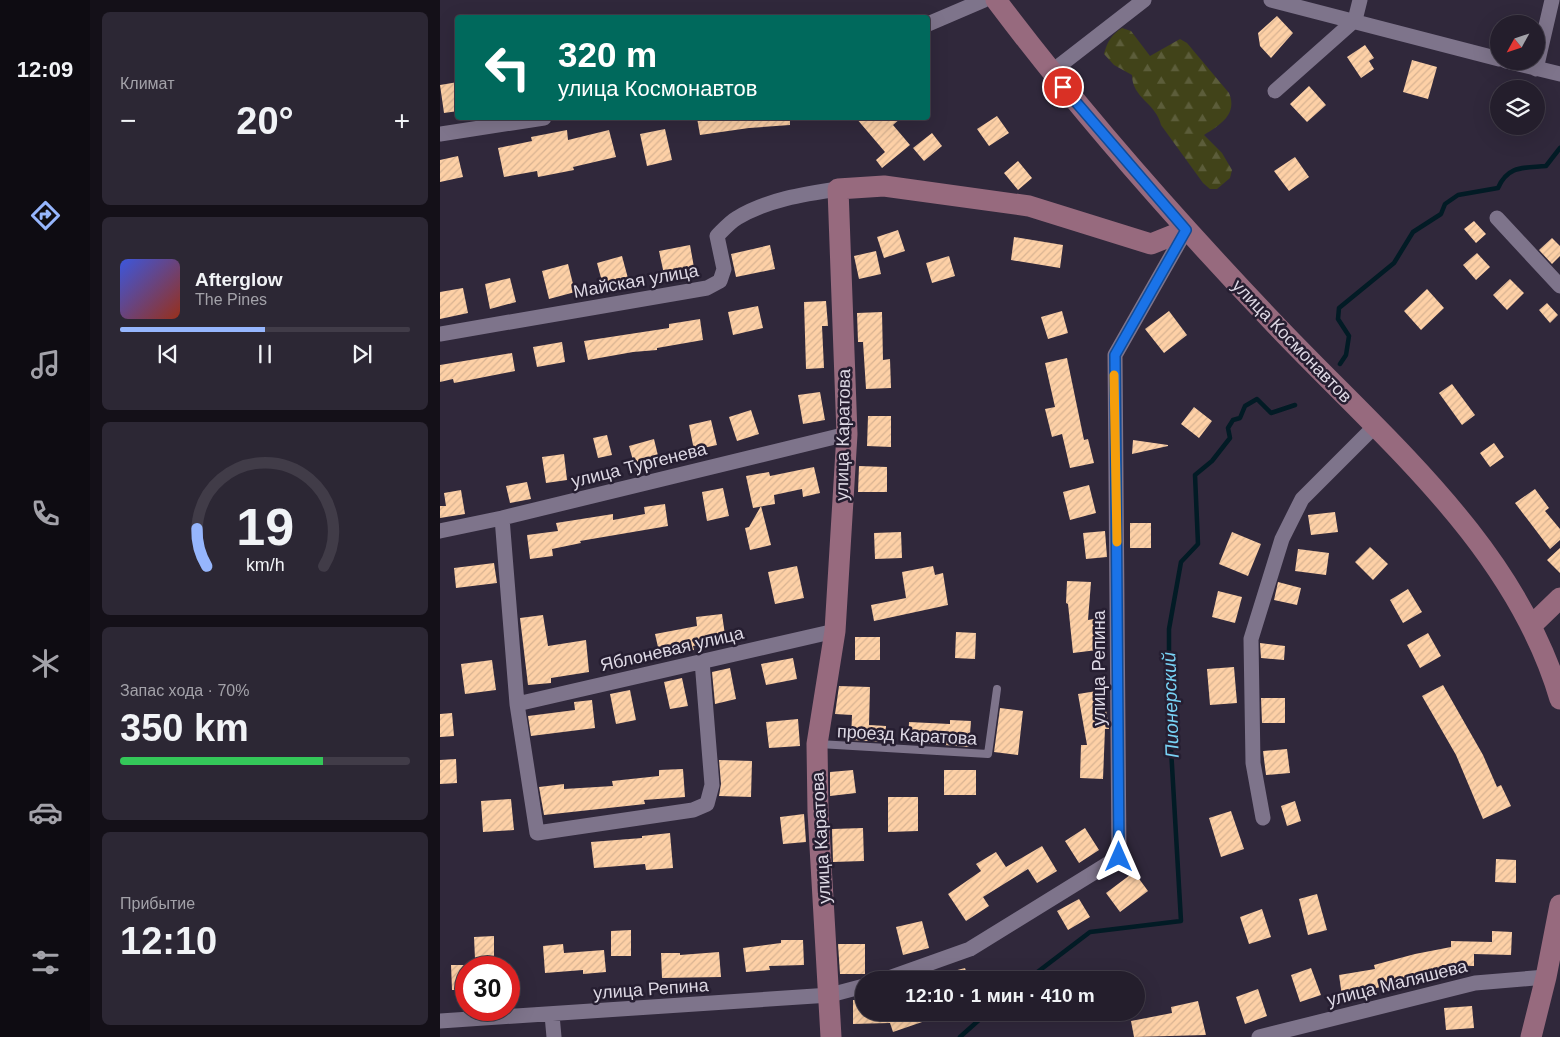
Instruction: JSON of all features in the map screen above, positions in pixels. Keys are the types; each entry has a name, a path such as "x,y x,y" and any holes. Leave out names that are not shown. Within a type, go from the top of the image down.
{"street":[{"path":"930,23 984,0"},
{"name":"улица Космонавтов","path":"996,0 1050,72 1186,230 1414,467 1481,545 1531,626 1558,688"},
{"path":"1050,72 1144,0"},
{"path":"1271,0 1355,20 1490,57"},
{"path":"1274,90 1355,20 1360,0"},
{"path":"1545,30 1552,0"},
{"path":"1541,70 1560,74"},
{"path":"440,134 531,120"},
{"path":"838,189 884,186 1029,206 1151,244 1186,230"},
{"name":"Майская улица","path":"440,334 707,288 720,281 724,269 717,236 736,218 760,207 800,195 838,189"},
{"name":"улица Каратова","path":"832,1037 818,812 817,744 835,631 847,434 838,189"},
{"path":"1497,218 1560,286"},
{"name":"улица Репина","path":"908,971 970,949 1119,857 1115,355 1186,230"},
{"path":"1263,818 1253,763 1251,639 1282,539 1302,499 1374,427"},
{"name":"улица Тургенева","path":"440,530 502,518 847,434"},
{"path":"502,518 517,704 537,833 693,810 707,804 712,785 702,661"},
{"path":"1531,626 1560,598"},
{"name":"Яблоневая улица","path":"517,704 835,631"},
{"path":"1532,1037 1560,905"},
{"name":"улица Маляшева","path":"1259,1037 1476,983 1546,977"},
{"name":"улица Репина","path":"440,1021 830,995 855,988"},
{"path":"552,1014 554,1037"}],"lane":[{"name":"проезд Каратова","path":"817,744 988,754 997,689"}],"green space":[{"path":"1122,28 1131,31 1150,56 1180,39 1187,43 1229,93 1231,107 1229,113 1221,123 1204,135 1222,153 1232,170 1230,178 1217,189 1210,189 1203,183 1161,125 1154,111 1136,89 1132,75 1114,65 1104,54 1110,39"}],"building":[{"path":"1277,16 1293,33 1271,58 1260,46 1258,33"},
{"path":"1365,45 1374,58 1369,61 1374,69 1361,78 1347,57"},
{"path":"1412,60 1437,67 1428,99 1403,92"},
{"path":"455,82 455,111 444,113 440,85"},
{"path":"1309,86 1326,105 1307,122 1290,104"},
{"path":"997,116 1009,133 989,146 977,129"},
{"path":"697,120 790,120 790,125 749,128 700,135"},
{"path":"858,120 899,120 893,125 910,145 882,168 876,160 885,152"},
{"path":"665,129 672,160 647,166 640,134"},
{"path":"567,130 568,140 609,130 616,157 573,167 574,170 538,177 537,171 504,177 498,148 532,141 531,137"},
{"path":"932,133 942,146 924,161 913,148"},
{"path":"458,156 463,177 440,182 440,160"},
{"path":"1295,157 1309,177 1289,191 1274,171"},
{"path":"1018,161 1032,178 1018,190 1004,173"},
{"path":"1474,221 1486,234 1476,243 1464,229"},
{"path":"898,230 905,251 884,258 877,237"},
{"path":"1014,237 1063,245 1060,268 1011,260"},
{"path":"1552,238 1560,246 1560,256 1552,264 1539,250"},
{"path":"690,245 695,273 665,279 659,251"},
{"path":"770,245 775,269 736,277 731,254"},
{"path":"876,251 881,274 859,279 854,256"},
{"path":"1477,253 1490,267 1476,280 1463,265"},
{"path":"622,256 629,282 604,289 597,263"},
{"path":"949,256 955,276 932,283 926,263"},
{"path":"568,264 575,292 549,299 542,271"},
{"path":"510,278 516,302 490,309 485,284"},
{"path":"1510,279 1524,293 1507,310 1493,295"},
{"path":"463,288 468,313 440,319 440,292"},
{"path":"1427,289 1444,308 1421,330 1404,311"},
{"path":"826,301 828,326 822,326 824,368 806,369 804,302"},
{"path":"1547,303 1558,315 1550,323 1539,310"},
{"path":"758,306 763,328 733,335 728,312"},
{"path":"1062,311 1068,333 1048,339 1041,317"},
{"path":"1169,311 1187,335 1164,353 1145,329"},
{"path":"882,312 883,360 890,359 891,388 866,389 863,342 858,342 857,313"},
{"path":"700,319 703,340 657,348 657,350 588,360 584,341 669,328 669,324"},
{"path":"562,342 565,362 537,367 533,347"},
{"path":"512,353 515,371 454,383 453,379 440,382 440,365"},
{"path":"1067,358 1084,440 1088,439 1094,463 1070,468 1062,434 1052,437 1045,409 1055,407 1045,363"},
{"path":"1452,384 1475,415 1462,425 1439,393"},
{"path":"820,392 825,420 803,424 798,395"},
{"path":"1194,407 1212,421 1199,438 1181,424"},
{"path":"751,410 759,434 737,441 729,417"},
{"path":"868,416 891,416 891,447 867,446"},
{"path":"711,420 717,445 694,450 689,425"},
{"path":"607,435 612,455 598,458 593,438"},
{"path":"654,439 660,464 636,471 629,446"},
{"path":"1133,440 1168,445 1168,446 1132,454"},
{"path":"1494,443 1504,457 1490,467 1480,453"},
{"path":"564,454 567,480 546,483 542,457"},
{"path":"859,466 887,467 887,492 858,492"},
{"path":"814,467 820,493 803,497 802,489 774,495 775,504 753,508 746,476 769,472 770,476"},
{"path":"527,482 531,499 510,503 506,486"},
{"path":"1089,485 1096,513 1070,520 1063,492"},
{"path":"723,488 729,516 707,521 702,492"},
{"path":"1535,489 1549,508 1545,511 1560,529 1560,540 1550,549 1515,503"},
{"path":"461,490 465,514 440,518 440,506 446,506 444,493"},
{"path":"665,504 668,526 580,541 581,543 552,549 553,556 530,559 527,535 558,531 556,523 613,514 613,520 645,514 644,507"},
{"path":"761,506 771,545 750,550 745,528 749,527"},
{"path":"1335,512 1338,532 1311,535 1308,515"},
{"path":"1130,523 1151,523 1151,548 1130,548"},
{"path":"1105,531 1107,557 1086,559 1083,533"},
{"path":"901,532 902,558 875,559 874,533"},
{"path":"1232,532 1261,544 1248,576 1219,564"},
{"path":"1370,547 1388,564 1373,580 1355,562"},
{"path":"1560,548 1560,573 1547,560"},
{"path":"1298,549 1329,553 1326,575 1295,571"},
{"path":"494,563 497,583 456,588 454,568"},
{"path":"797,566 804,598 775,604 768,572"},
{"path":"933,566 935,575 943,573 948,605 874,621 871,605 906,598 902,572"},
{"path":"1067,581 1091,582 1088,620 1094,619 1097,650 1073,653 1068,604 1066,603"},
{"path":"1278,582 1301,588 1297,605 1274,600"},
{"path":"1408,589 1422,612 1403,623 1390,600"},
{"path":"1218,591 1242,597 1235,623 1212,617"},
{"path":"722,614 726,642 693,646 694,650 660,656 655,634 697,626 696,617"},
{"path":"543,615 548,646 586,640 589,672 551,678 551,683 528,685 520,618"},
{"path":"956,632 976,633 975,659 955,658"},
{"path":"1428,633 1441,656 1420,668 1407,645"},
{"path":"855,637 880,637 880,660 855,660"},
{"path":"1260,643 1285,646 1284,660 1261,658"},
{"path":"793,658 797,679 766,685 761,664"},
{"path":"492,660 496,690 465,694 461,664"},
{"path":"1234,667 1237,703 1210,705 1207,669"},
{"path":"730,668 736,699 715,704 712,672"},
{"path":"682,678 688,706 670,709 664,682"},
{"path":"1443,685 1483,755 1497,787 1501,785 1511,806 1483,819 1456,755 1422,696"},
{"path":"839,686 870,687 869,725 886,726 885,742 851,740 852,715 835,714"},
{"path":"630,690 636,720 616,724 610,694"},
{"path":"1103,690 1109,729 1105,729 1103,779 1080,778 1081,745 1087,745 1078,694"},
{"path":"1261,698 1285,698 1285,723 1262,723"},
{"path":"592,700 595,728 531,736 528,716 575,710 574,702"},
{"path":"1000,708 1023,711 1018,755 994,752"},
{"path":"452,713 454,736 440,737 440,714"},
{"path":"798,719 800,746 769,748 766,722"},
{"path":"950,720 971,721 969,747 908,742 909,722 950,724"},
{"path":"1287,749 1290,773 1266,775 1263,751"},
{"path":"456,759 457,783 440,784 440,760"},
{"path":"719,760 752,761 751,797 719,796 721,784"},
{"path":"683,769 685,797 644,800 645,804 544,815 539,787 564,784 564,789 613,786 612,781 659,776 659,770"},
{"path":"853,770 856,793 830,796 830,772"},
{"path":"944,770 976,770 976,795 944,795"},
{"path":"888,797 918,797 918,831 888,832"},
{"path":"511,799 514,830 483,832 481,801"},
{"path":"1295,801 1301,821 1287,826 1281,806"},
{"path":"1231,811 1244,849 1221,857 1209,818"},
{"path":"804,814 806,842 783,844 780,817"},
{"path":"863,828 864,861 833,862 832,829"},
{"path":"1085,828 1099,850 1079,863 1065,841"},
{"path":"670,833 673,868 646,870 645,864 594,868 591,842 642,838 642,836"},
{"path":"1042,846 1057,871 1037,883 1028,869 983,897 989,906 966,921 948,894 981,871 976,864 996,852 1006,867"},
{"path":"1496,859 1516,860 1516,883 1495,882"},
{"path":"1134,872 1148,891 1120,912 1106,893"},
{"path":"1317,894 1327,930 1308,935 1299,899"},
{"path":"1079,899 1090,917 1068,930 1057,911"},
{"path":"1262,909 1271,937 1249,944 1240,917"},
{"path":"922,921 929,948 903,955 896,927"},
{"path":"631,930 631,956 611,956 611,931"},
{"path":"1492,931 1512,932 1511,955 1474,954 1474,966 1442,965 1443,972 1401,979 1402,982 1342,996 1339,975 1375,969 1374,965 1451,947 1451,941 1492,942"},
{"path":"494,936 494,956 475,956 474,937"},
{"path":"781,940 803,940 804,965 769,966 770,970 746,972 743,948 781,943"},
{"path":"563,944 564,953 604,950 606,972 583,974 583,970 545,973 543,946"},
{"path":"838,944 865,944 865,971 855,971 855,974 840,974"},
{"path":"719,952 721,977 662,978 661,953 680,953 680,955"},
{"path":"451,965 455,965 455,990 452,990"},
{"path":"965,968 966,971 954,971"},
{"path":"1311,968 1321,995 1300,1002 1291,975"},
{"path":"1258,989 1267,1016 1245,1024 1236,997"},
{"path":"853,1000 855,1000 855,1021 925,1021 893,1032 890,1023 853,1024"},
{"path":"1198,1001 1206,1035 1134,1037 1131,1021 1145,1021 1145,1018 1172,1013 1171,1007"},
{"path":"1472,1006 1474,1028 1446,1030 1444,1008"}],"waterway":[{"name":"Пионерский","path":"1340,364 1346,355 1349,336 1338,319 1339,308 1394,263 1413,232 1441,214 1445,204 1458,195 1498,188 1507,175 1518,169 1546,166 1560,148"},
{"name":"Пионерский","path":"1039,971 1090,932 1181,921 1169,714 1169,629 1181,562 1198,544 1195,475 1212,461 1230,438 1228,428 1233,420 1240,418 1245,406 1257,399 1271,413 1295,405"},
{"name":"Пионерский","path":"960,1037 978,1021"}],"slow traffic":[{"path":"1114,375 1117,542"}],"route":[{"path":"1063,87 1186,230 1115,355 1113,397 1116,458 1119,857"}]}
